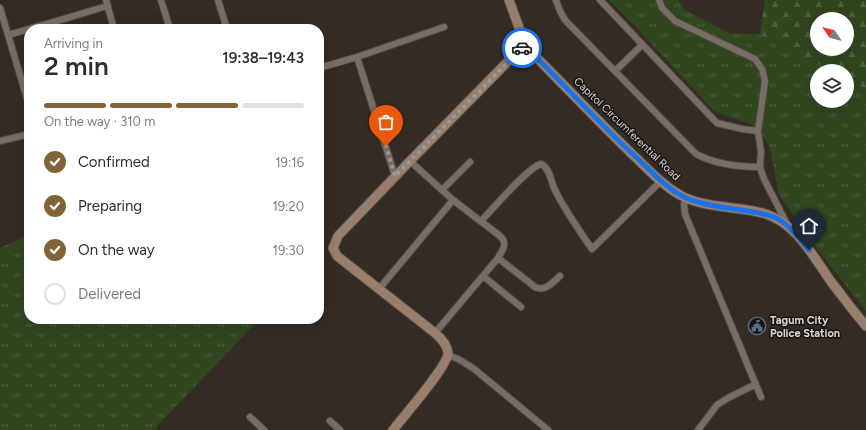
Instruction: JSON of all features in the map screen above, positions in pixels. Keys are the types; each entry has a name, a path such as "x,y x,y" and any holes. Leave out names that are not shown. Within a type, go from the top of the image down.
{"street":[{"path":"161,0 168,24"},
{"path":"218,0 225,24"},
{"name":"Capitol Circumferential Road","path":"509,0 525,44 534,55 616,139 661,181 675,192 687,198 701,203 766,214 789,227 800,238 835,287 866,326"},
{"path":"556,0 565,20 616,70 696,154 707,160 745,167 760,167"},
{"path":"600,0 717,123 758,131"},
{"path":"659,0 662,8 675,21 755,59 762,69 765,81 758,131 760,167 764,179 789,227"},
{"path":"49,24 107,3 113,24"},
{"path":"0,8 24,88"},
{"path":"324,67 357,57 444,27"},
{"path":"8,34 24,30"},
{"path":"395,429 440,371 448,354 447,347 443,340 435,333 337,256 333,248 338,236 525,44"},
{"path":"616,70 642,45"},
{"path":"357,57 395,176"},
{"path":"0,141 24,135"},
{"path":"410,161 453,200 503,239 505,243 498,258 435,333"},
{"path":"442,190 470,162"},
{"path":"481,221 529,171 541,164 546,167 554,188 592,249 661,181"},
{"path":"687,198 684,204 685,214 761,396"},
{"path":"379,289 453,200"},
{"path":"498,258 534,287 539,289 544,289 549,286 560,276"},
{"path":"483,276 521,307"},
{"path":"448,354 473,368 548,430"},
{"path":"698,430 717,405 756,384"},
{"path":"250,417 264,430"},
{"path":"330,421 340,430"}],"green space":[{"path":"609,0 679,0 683,9 731,34 760,34 821,64 810,64 810,108 854,108 854,87 866,96 866,311 815,246 779,195 770,148 758,127 714,111"},
{"path":"765,0 866,0 866,96 854,87 854,64 820,64 760,34"},
{"path":"24,236 24,324 255,324 156,427 158,430 0,430 0,248"}],"way so far":[{"path":"386,146 395,176 522,48"}],"place":[{"name":"Tagum City Police Station","path":"757,326"}],"route":[{"path":"522,48 525,44 616,139 675,192 701,203 766,214 789,227 809,250"}]}
